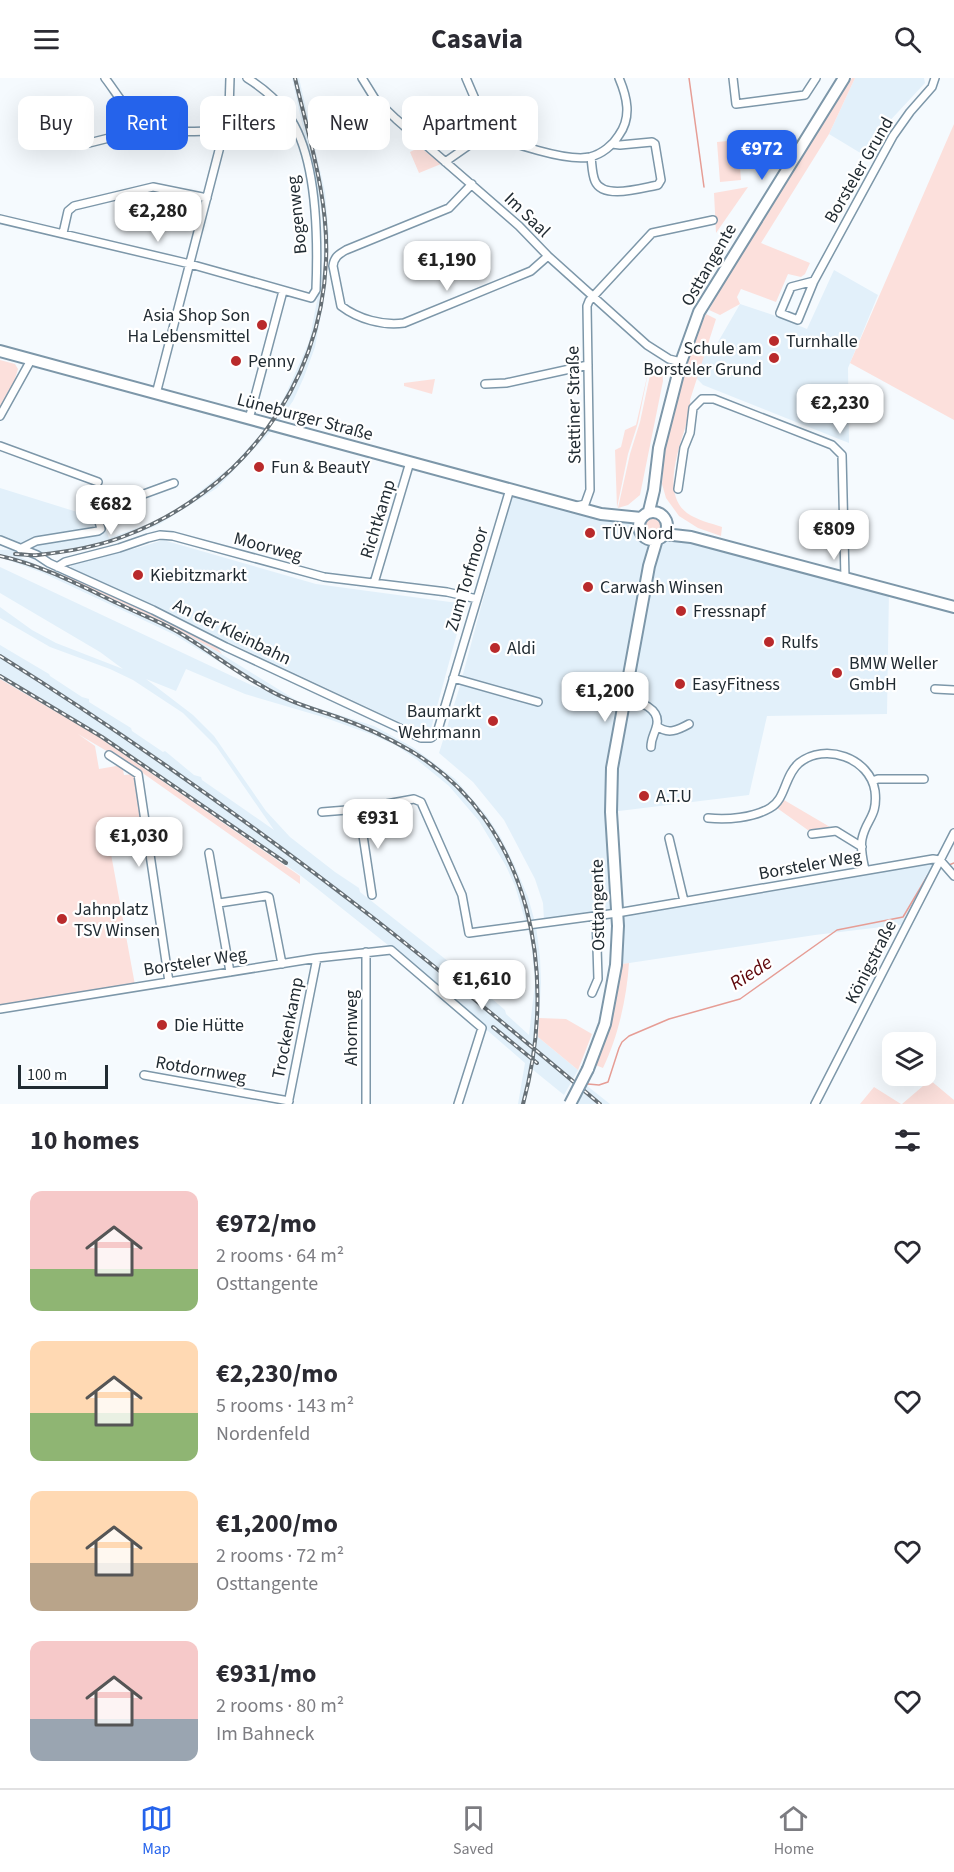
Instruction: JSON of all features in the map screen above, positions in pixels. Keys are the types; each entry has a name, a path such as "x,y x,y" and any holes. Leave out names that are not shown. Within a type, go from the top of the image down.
{"main road":[{"name":"Osttangente","path":"647,517 654,490 659,448 681,362 702,306 844,78"},
{"name":"Lüneburger Straße","path":"0,351 510,489 580,505 601,514 647,517"},
{"path":"659,534 665,518 647,517 642,536 659,534 691,537 954,608"},
{"name":"Osttangente","path":"570,1104 600,1039 616,965 617,913 611,791 614,752 649,566 659,534"}],"street":[{"path":"105,78 119,96"},
{"path":"229,96 230,78"},
{"name":"Bogenweg","path":"248,78 280,105 296,129 303,144 316,220 316,290 311,298 283,291"},
{"name":"Im Saal","path":"362,78 375,99 519,226 548,256 647,345 669,359 681,362"},
{"path":"466,78 473,96"},
{"path":"538,149 563,156 591,157 612,144 625,127 627,116 627,96 619,78"},
{"path":"732,78 736,104 805,95 816,78"},
{"name":"Borsteler Grund","path":"814,281 791,287 780,313 798,320 814,281 893,136 932,87 935,78"},
{"path":"591,157 595,181 600,189 610,193 658,185 661,180 655,144 652,142 620,146 612,144"},
{"path":"156,394 219,150"},
{"path":"446,162 463,150"},
{"path":"472,184 449,208 338,255 333,266 341,306 349,313 367,320 404,323 531,271 548,256"},
{"path":"63,234 68,211 74,206 153,187 207,198"},
{"path":"0,219 190,264 283,291 249,419"},
{"path":"593,296 652,233 713,220"},
{"name":"Stettiner Straße","path":"580,505 588,500 590,490 587,306 593,296"},
{"path":"0,417 31,360"},
{"path":"485,384 506,383 588,365"},
{"path":"678,489 693,408 702,399 714,399 832,445 842,455 845,578"},
{"path":"0,446 98,482"},
{"name":"Richtkamp","path":"374,584 410,462"},
{"path":"20,549 36,541 98,531 101,529 98,518 103,509 174,483"},
{"name":"Zum Torfmoor","path":"431,738 437,733 510,489"},
{"name":"Moorweg","path":"57,567 65,562 160,535 324,577 447,592 477,599"},
{"name":"An der Kleinbahn","path":"0,540 37,555 57,567 153,610 226,647 421,738 431,738"},
{"path":"453,678 538,702"},
{"path":"935,689 954,690"},
{"path":"624,698 643,702 655,715 657,726 651,739 651,747"},
{"path":"657,726 661,730 670,732 689,724"},
{"path":"708,818 735,817 764,812 778,802 793,769 810,756 833,754 844,756 862,768 872,781 875,810 863,835 865,870"},
{"path":"109,755 138,774 169,982"},
{"path":"872,781 924,779"},
{"name":"Borsteler Weg","path":"359,809 414,799 421,802 462,895 469,933 617,913 865,870 933,859 940,860"},
{"path":"322,812 359,809 372,895"},
{"path":"812,834 836,831 862,847"},
{"name":"Königstraße","path":"815,1104 954,833"},
{"path":"669,838 684,901"},
{"path":"209,853 230,972"},
{"path":"940,860 954,876"},
{"path":"219,903 269,897 282,964"},
{"path":"592,993 598,979 596,915"},
{"name":"Borsteler Weg","path":"0,1009 316,958 387,949 395,952 482,1028 458,1104"},
{"name":"Ahornweg","path":"366,952 366,1104"},
{"name":"Trockenkamp","path":"289,1102 316,958"},
{"name":"Rotdornweg","path":"144,1075 289,1102"}],"shaded area":[{"path":"292,78 299,78 308,117 308,150 315,150 325,192 329,237 326,288 315,347 293,401 272,430 217,488 158,525 117,541 74,551 20,557 192,636 299,702 374,726 414,748 455,779 486,815 500,836 528,897 536,926 540,957 538,1037 578,1070 564,1095 532,1069 525,1104 518,1104 525,1063 393,949 300,875 176,789 97,736 0,679 0,645 82,697 89,699 89,702 131,728 163,752 165,751 194,775 201,777 202,780 274,830 216,746 183,713 133,680 50,647 0,618 0,607 32,630 56,643 123,669 100,652 0,593 0,567 266,690 173,634 43,573 0,557 0,550 29,549 0,535 0,488 90,516 101,517 109,538 154,522 183,505 234,464 267,427 284,398 309,342 323,270 324,241 321,210","holes":["186,669 245,694 323,717 397,746 449,786 479,821 506,866 515,886 531,940 535,983 529,1035 506,1014 505,1010 444,958 360,892 359,888 290,837 266,811 214,736 193,715 146,679 176,691"]},
{"path":"852,78 855,78 829,134 761,243 810,263 805,274 801,277 788,274 776,302 741,289 737,297 740,304 720,315 709,310 746,237"},
{"path":"855,78 924,78 925,83 885,126 867,157 829,134"},
{"path":"954,124 954,420 850,363"},
{"path":"761,133 772,140 758,162 748,155"},
{"path":"738,140 741,180 720,182 717,142"},
{"path":"424,150 441,164 419,173 410,152"},
{"path":"748,187 716,233 714,193"},
{"name":"Schule am Borsteler Grund","path":"834,270 878,295 848,368 849,443 703,385 681,362 711,354 740,304 807,329"},
{"path":"706,314 716,319 690,400 691,408 676,463 674,491 679,503 687,513 722,527 721,536 698,528 679,516 666,498 662,484 665,445 688,354"},
{"path":"0,360 15,364 18,369 0,409"},
{"path":"655,366 662,366 663,381 640,495 628,505 618,508 650,375"},
{"path":"649,368 638,423 628,454 617,508 615,450 621,447 625,430 636,425"},
{"path":"435,379 432,394 404,386 404,383"},
{"path":"513,488 638,523 640,534 647,539 654,540 664,535 889,590 887,714 767,716 749,795 611,812 618,913 940,860 907,924 815,935 616,965 617,913 544,920 543,903 535,879 504,820 473,782 439,753 459,689"},
{"path":"653,515 661,518 664,526 661,534 653,537 645,534 642,526 645,518"},
{"path":"163,540 316,584 465,604 429,736 71,569 74,562"},
{"path":"67,574 190,632 215,645 222,654 168,624 64,576"},
{"name":"Jahnplatz TSV Winsen","path":"0,679 97,736 300,876 300,884 137,769 78,734 95,746 99,769 122,765 124,775 134,774 147,849 111,854 135,985 0,1006"},
{"path":"784,800 830,827 827,831 812,833 777,808"},
{"path":"629,963 621,1017 603,1068 593,1064 611,1015 622,964"},
{"path":"539,1018 566,1019 592,1034 578,1070 538,1037"},
{"path":"586,1085 610,1104 577,1104"},
{"path":"936,1085 954,1100 954,1104 902,1104 923,1086"},
{"path":"874,1087 901,1104 860,1104"}],"waterway":[{"path":"689,78 704,187"},
{"name":"Riede","path":"949,865 954,863"},
{"name":"Riede","path":"588,1084 599,1085 608,1082 619,1048 629,1036 669,1019 740,999 837,930 903,917 928,875"}],"railway":[{"path":"15,554 38,555 70,551 112,541 164,518 203,493 237,464 266,430 290,392 308,351 321,307 326,261 321,192 295,78"},
{"path":"0,556 60,576 163,624 280,696 384,736 411,751 452,782 485,819 509,861 526,907 535,955 537,1005 533,1055 523,1104"},
{"path":"0,656 142,749 281,848 430,963 600,1104"},
{"path":"0,676 102,737 286,863"},
{"path":"493,1027 537,1063"}],"place":[{"name":"Asia Shop Son Ha Lebensmittel","path":"262,325"},
{"name":"Turnhalle","path":"774,341"},
{"name":"Schule am Borsteler Grund","path":"774,358"},
{"name":"Penny","path":"236,361"},
{"name":"Fun & BeautY","path":"259,467"},
{"name":"TÜV Nord","path":"590,533"},
{"name":"Kiebitzmarkt","path":"138,575"},
{"name":"Carwash Winsen","path":"588,587"},
{"name":"Fressnapf","path":"681,611"},
{"name":"Rulfs","path":"769,642"},
{"name":"Aldi","path":"495,648"},
{"name":"BMW Weller GmbH","path":"837,673"},
{"name":"EasyFitness","path":"680,684"},
{"name":"Baumarkt Wehrmann","path":"493,721"},
{"name":"A.T.U","path":"644,796"},
{"name":"Jahnplatz TSV Winsen","path":"62,919"},
{"name":"Die Hütte","path":"162,1025"}]}
